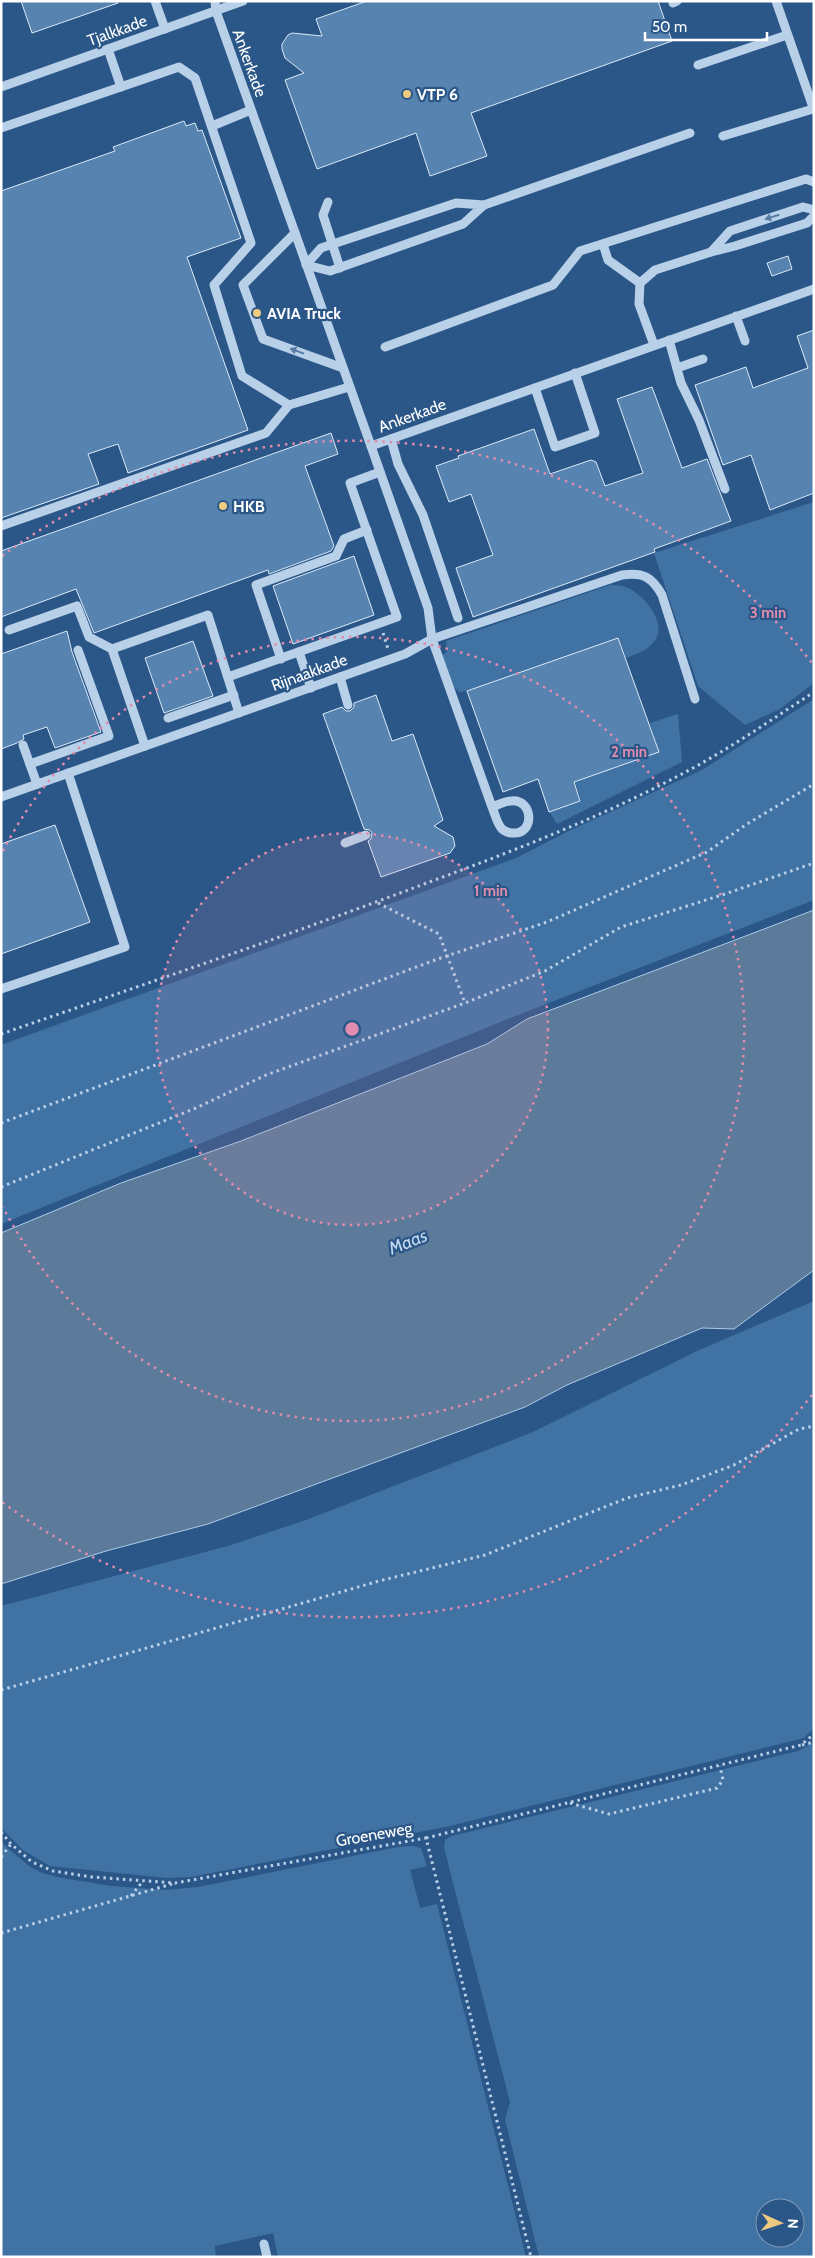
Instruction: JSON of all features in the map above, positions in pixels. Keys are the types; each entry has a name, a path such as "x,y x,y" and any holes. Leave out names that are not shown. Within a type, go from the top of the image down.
{"street":[{"path":"156,1 165,29"},
{"name":"Tjalkkade","path":"1,87 165,29 216,6 243,1"},
{"path":"723,136 813,109 776,1"},
{"name":"Ankerkade","path":"216,6 370,446 814,289"},
{"path":"698,65 787,34"},
{"path":"108,49 121,87"},
{"path":"1,128 179,67 196,78 251,244 214,285 242,376 289,405"},
{"path":"212,126 251,110"},
{"path":"484,205 456,203 332,244 321,248 306,265 330,271 340,268 463,224 484,205 690,133"},
{"path":"385,347 553,285 580,251 806,179 814,182"},
{"path":"328,202 323,215 340,268"},
{"path":"711,252 730,231 803,207 814,210"},
{"path":"654,346 639,304 640,283 655,270 806,223 814,216"},
{"path":"295,233 242,284 263,339 343,368"},
{"path":"603,244 608,260 640,283"},
{"path":"736,316 745,341"},
{"path":"669,340 681,383 699,420 725,489"},
{"path":"677,368 702,360"},
{"path":"535,388 556,447 595,433 576,373"},
{"path":"1,526 266,433 289,405 349,387"},
{"path":"390,439 398,464 423,515 458,618"},
{"path":"370,446 428,608 432,639 492,807 502,829 509,833 517,833 526,829 529,823 524,804 518,801 509,801 492,807"},
{"path":"228,677 397,617 350,483 380,472"},
{"path":"281,659 256,585 336,556 344,539 367,530"},
{"name":"Rijnaakkade","path":"1,797 405,654 432,639 622,575 636,573 655,581 662,595 695,699"},
{"path":"9,630 77,606 89,637 112,649 145,746"},
{"path":"112,649 208,615 239,713"},
{"path":"30,764 109,736 78,650"},
{"path":"298,652 311,688"},
{"path":"340,677 348,705"},
{"path":"168,718 234,695"},
{"path":"23,745 37,784"},
{"path":"1,989 125,947 68,773"},
{"path":"345,843 366,836"},
{"path":"264,2244 267,2257"}],"path":[{"path":"1,1034 377,902 522,848 608,811 735,744 814,692"},
{"path":"1,1123 448,956 547,922 707,852 747,824 814,784"},
{"path":"1,1187 196,1108 266,1076 465,1003 545,971 622,927 814,863"},
{"path":"377,902 439,934 465,1003"},
{"path":"1,1690 380,1581 485,1555 627,1498 681,1485 734,1465 799,1429 814,1426"},
{"path":"801,1745 814,1734"},
{"path":"426,1838 814,1742"},
{"path":"569,1803 609,1814 717,1788 723,1780 720,1766"},
{"name":"Groeneweg","path":"1,1832 32,1862 54,1871 92,1877 175,1884 426,1838 531,2257"},
{"path":"1,1857 12,1844"},
{"path":"131,1896 143,1881"},
{"path":"1,1933 175,1884"}],"shaded area":[{"path":"814,502 814,683 780,709 745,725 698,686 654,553"},
{"path":"610,585 630,589 637,594 645,601 656,618 658,635 653,643 641,652 626,658 618,638 468,691 459,692 453,686 442,655 447,652 446,641"},
{"path":"814,699 814,900 523,1013 1,1224 1,1045 516,858 571,830 702,770"},
{"path":"678,714 682,762 557,824 549,811 581,800 574,780 658,750 650,723"},
{"path":"814,1301 814,1728 804,1738 450,1826 191,1877 167,1878 50,1866 23,1850 1,1828 1,1606 228,1546 306,1520 533,1432 697,1351"},
{"path":"814,1742 814,2257 539,2257 505,2119 510,2102 444,1847 445,1840 452,1836 798,1751"},
{"path":"1,1842 29,1866 42,1873 111,1886 166,1890 198,1887 398,1847 413,1846 421,1848 427,1866 410,1870 420,1908 437,1904 526,2257 278,2257 273,2233 215,2246 216,2257 1,2257"}],"water":[{"name":"Maas","path":"814,910 814,1270 734,1329 702,1328 567,1385 525,1407 208,1524 106,1551 1,1584 1,1233 121,1183 241,1141 487,1044 527,1019"}],"building":[{"path":"21,1 117,1 118,3 32,33"},
{"name":"VTP 6","path":"367,1 658,1 672,41 471,113 487,156 430,176 416,133 317,169 285,80 304,73 285,58 282,44 288,35 292,33 322,36 316,19"},
{"path":"184,121 186,126 195,123 198,131 202,130 241,238 187,257 248,430 128,473 118,444 88,454 99,484 1,518 1,191 115,151 113,147"},
{"path":"788,256 792,269 772,276 767,263"},
{"path":"814,330 814,493 770,510 751,455 723,465 695,385 746,367 753,388 808,368 797,336"},
{"path":"652,387 682,468 707,459 731,521 654,549 655,552 473,617 456,568 493,555 471,494 449,502 436,466 459,458 458,456 534,429 550,474 591,460 596,462 605,486 643,473 617,399"},
{"name":"HKB","path":"331,433 338,454 305,466 334,546 331,551 269,574 268,570 94,633 76,589 1,617 1,551"},
{"path":"354,556 374,615 293,644 273,586"},
{"path":"67,631 72,652 101,732 55,748 47,727 23,735 24,739 1,749 1,654"},
{"path":"618,638 659,752 574,782 580,801 549,812 538,779 503,792 467,691"},
{"path":"193,641 213,696 164,713 145,658"},
{"path":"376,695 392,741 413,734 443,820 434,826 453,837 455,846 450,853 381,877 368,841 371,839 372,833 370,830 364,829 323,714 342,707 346,711 350,711 354,707 354,703"},
{"path":"55,825 90,922 1,954 1,844"}],"place":[{"name":"VTP 6","path":"407,94"},
{"name":"AVIA Truck","path":"257,313"},
{"name":"HKB","path":"223,506"}]}
